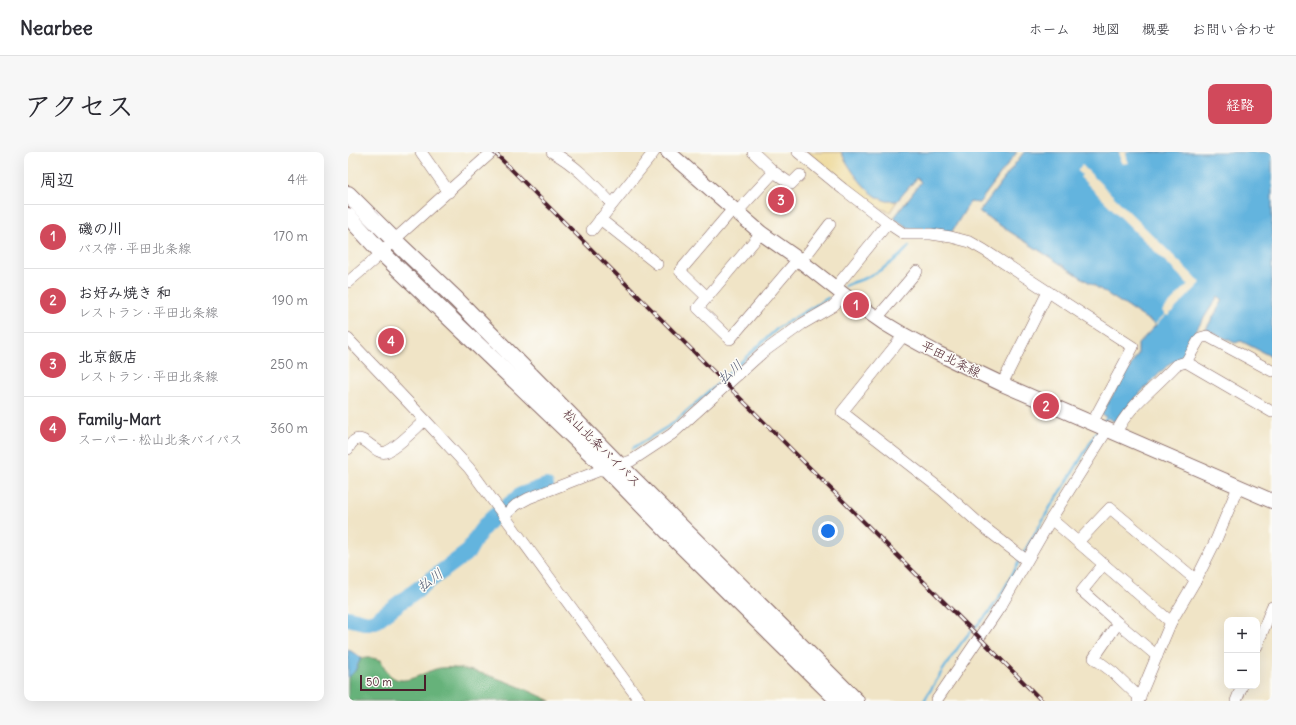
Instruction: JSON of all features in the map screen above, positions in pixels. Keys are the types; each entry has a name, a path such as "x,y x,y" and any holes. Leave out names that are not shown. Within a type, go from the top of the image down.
{"highway":[{"name":"松山北条バイパス","path":"348,194 394,240 456,298 612,467 680,544 839,701"},
{"name":"松山北条バイパス","path":"348,216 382,253 612,467 856,701"}],"main road":[{"name":"平田北条線","path":"668,152 761,233 840,292 904,335 937,353 1002,384 1272,502"}],"street":[{"path":"421,152 449,192"},
{"path":"348,282 382,253 394,240 492,152"},
{"path":"552,152 582,174 612,204"},
{"path":"592,230 654,152"},
{"path":"753,152 774,172 791,184 800,175"},
{"path":"798,152 904,234 931,234 970,242 1133,347 1103,428 1051,519 1023,558 1002,604 936,701"},
{"path":"707,296 680,271 735,211 774,172"},
{"path":"600,219 657,264"},
{"path":"504,516 516,505 528,498 631,461 672,434 762,353 802,324 833,306 840,292 888,223"},
{"path":"761,233 698,308 730,339 800,261 830,224"},
{"path":"877,318 917,272"},
{"path":"1002,384 1048,292"},
{"path":"904,335 842,412 943,491 981,525 1023,558"},
{"path":"1103,428 1119,426 1133,408 1176,365 1186,362 1200,338 1207,336 1272,371"},
{"path":"348,339 469,468 640,701"},
{"path":"1186,362 1272,412"},
{"path":"348,449 355,441 361,439 366,440 376,450 386,453 425,420"},
{"path":"1118,623 1094,658 1114,673 1139,700 1171,622 1196,580 1216,540 1238,486"},
{"path":"1078,542 1110,508 1196,580"},
{"path":"1051,519 1171,622"},
{"path":"1104,564 1082,591 1157,656"},
{"path":"1260,642 1267,632 1272,607"},
{"path":"1236,701 1241,689"}],"green space":[{"path":"361,658 381,660 389,674 396,679 407,680 435,669 452,668 481,673 497,678 551,701 348,701 348,678 355,671"}],"sand":[{"path":"804,152 841,152 854,174 866,188 873,194 887,201 897,201 890,212 874,206"}],"water":[{"path":"841,152 1017,152 979,203 970,202 951,233 942,230 913,231 894,218 921,182 917,178 897,201 887,201 873,194 866,188 854,174"},
{"path":"1024,152 1272,152 1272,357 1241,341 1235,343 1206,329 1223,300 1218,296 1195,332 1196,335 1183,359 1170,363 1141,392 1115,422 1101,414 1138,354 1138,344 1156,325 979,212"},
{"path":"348,649 361,658 355,671 348,678"}],"pier":[{"path":"1119,152 1126,152 1128,163 1122,164"},
{"path":"1082,165 1201,283 1168,316 1166,315 1156,325 1155,324 1165,314 1162,311 1188,284 1080,177 1082,175 1077,170"}],"waterway":[{"name":"払川","path":"845,286 877,272 895,260 909,246"},
{"name":"払川","path":"633,448 672,424 779,327 828,298"},
{"path":"1103,422 1107,417"},
{"path":"1023,554 1098,430"},
{"name":"払川","path":"504,509 521,495 546,486"},
{"name":"払川","path":"348,618 368,623 375,621 468,552 481,531 498,513"},
{"path":"924,701 960,645 969,633 986,616 996,602 1020,560"}],"railway":[{"path":"494,152 1042,701"}],"place":[{"name":"北京飯店","path":"781,200"},
{"name":"磯の川","path":"856,305"},
{"name":"Family-Mart","path":"391,341"},
{"name":"お好み焼き 和","path":"1046,406"}]}
